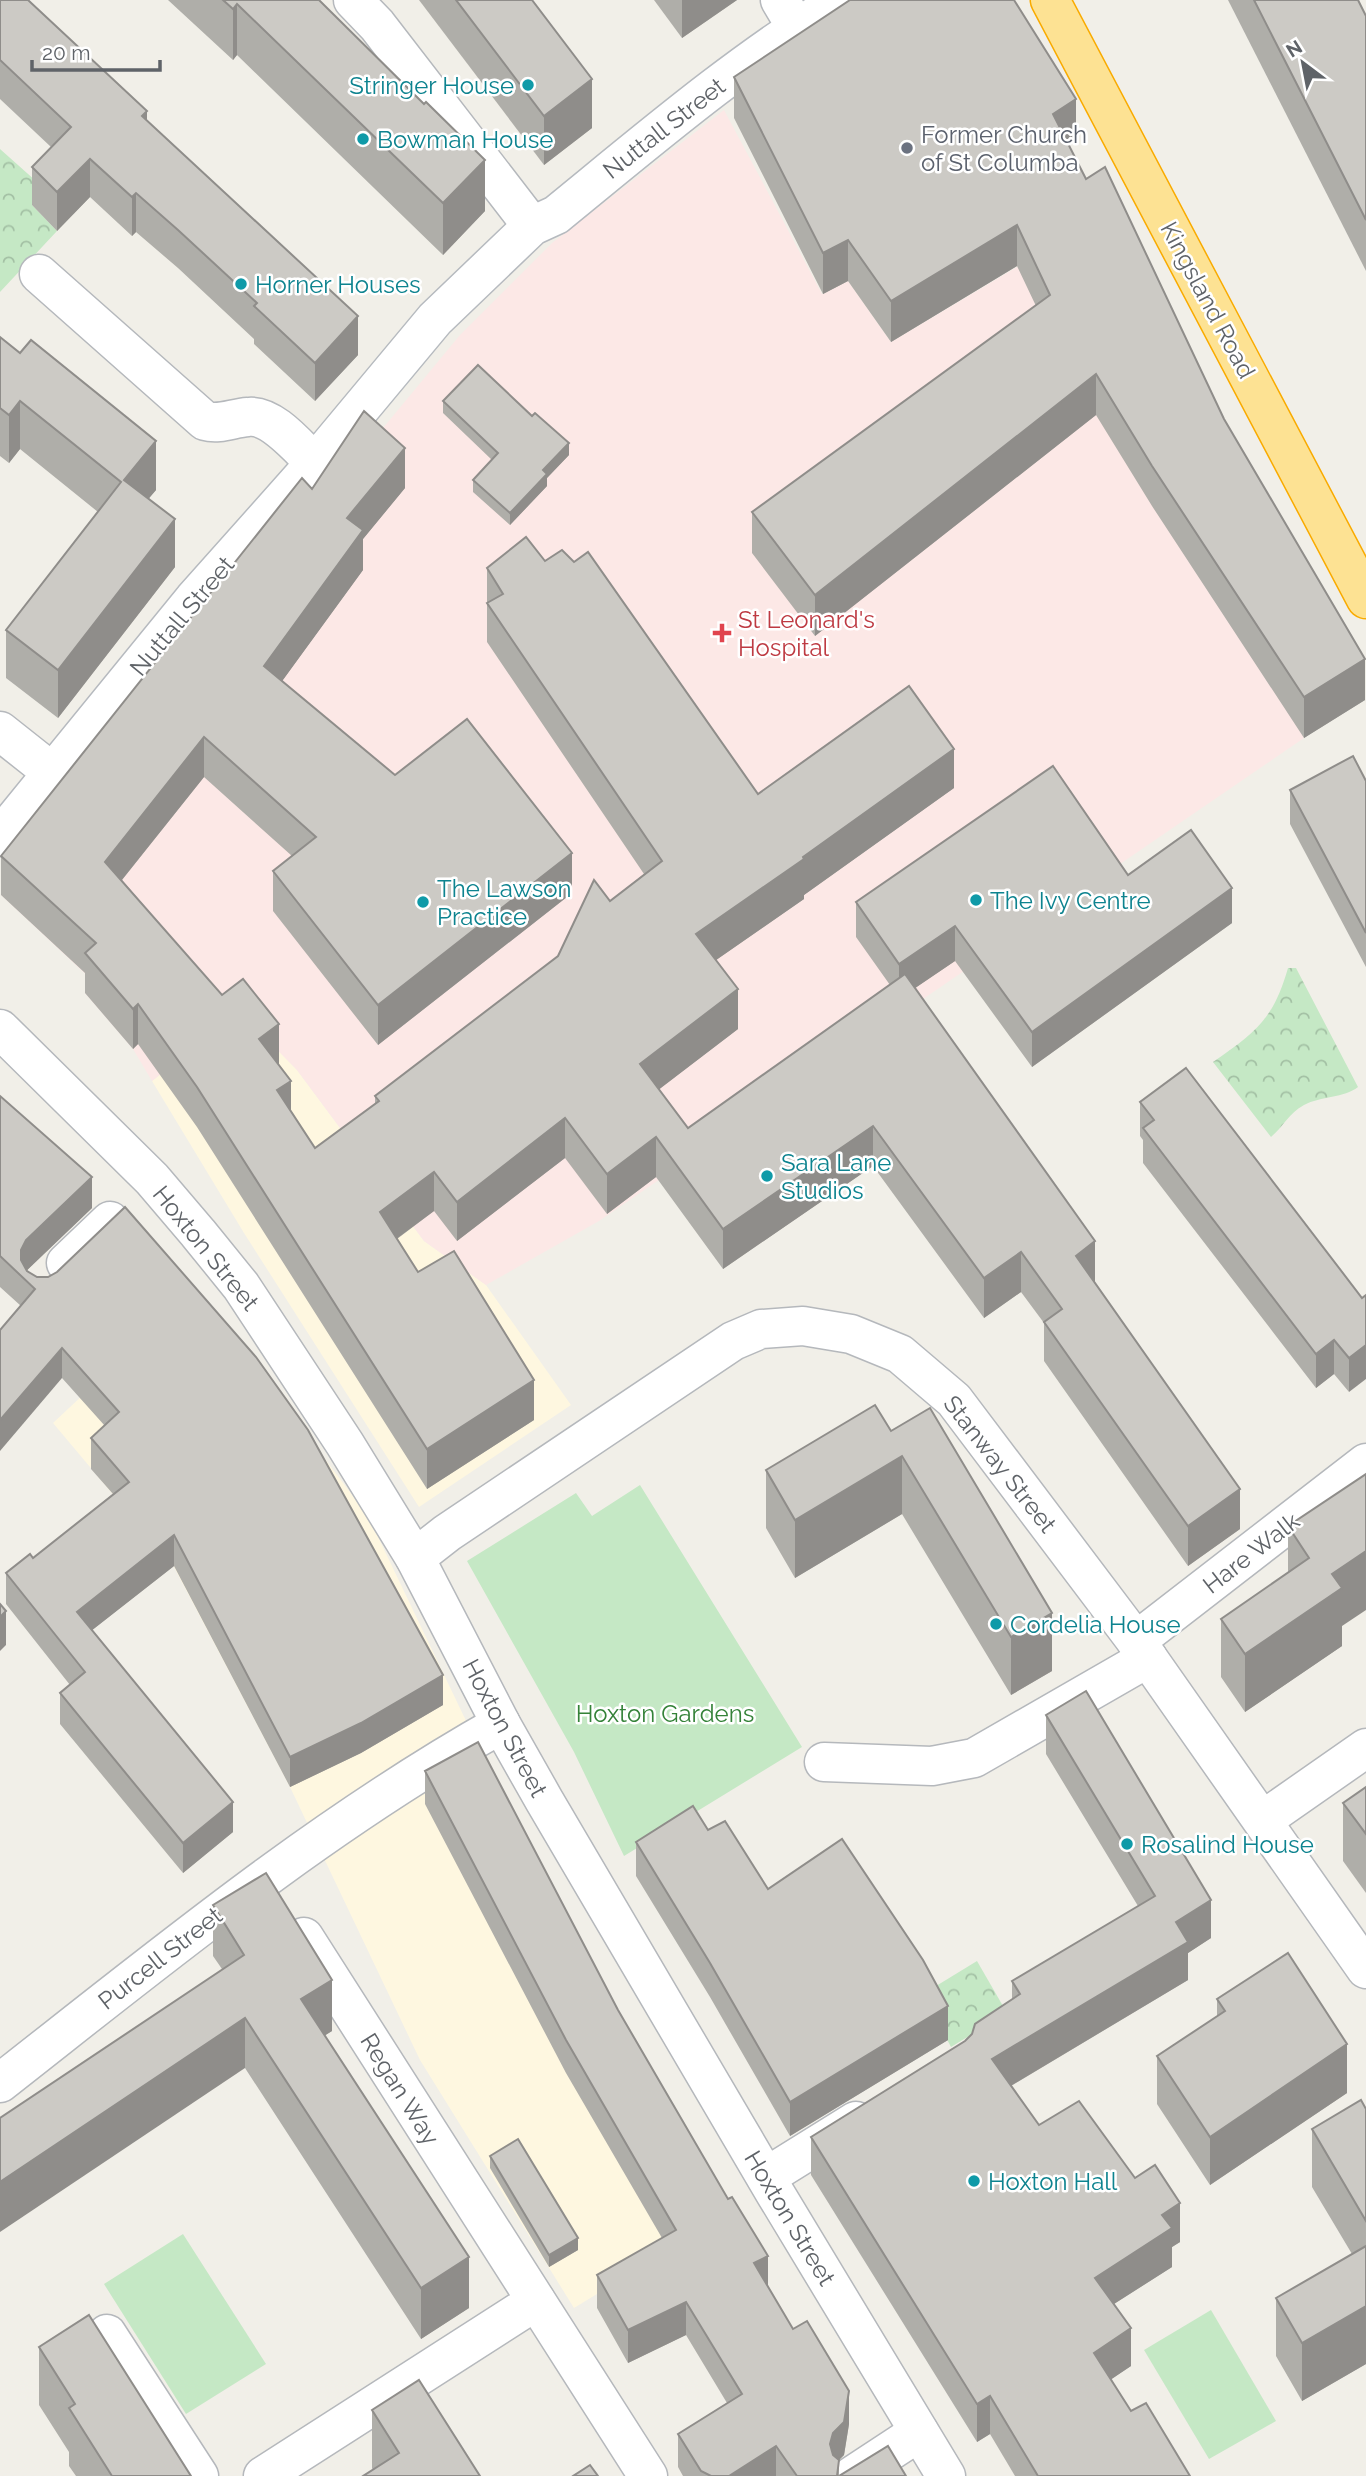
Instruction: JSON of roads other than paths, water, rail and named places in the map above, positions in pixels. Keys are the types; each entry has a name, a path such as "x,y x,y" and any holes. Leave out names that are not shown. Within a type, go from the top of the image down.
{"highway":[{"name":"Kingsland Road","path":"1050,0 1366,599"}],"street":[{"path":"353,0 377,25 532,226"},
{"name":"Nuttall Street","path":"0,837 194,599 315,463 435,319 532,226 556,215 719,83 778,42 788,14 841,0"},
{"path":"39,275 205,421 215,423 251,416 267,419 315,463"},
{"path":"0,731 53,773"},
{"name":"Hoxton Street","path":"0,1029 152,1180 241,1286 345,1444 415,1558 501,1724 765,2177 946,2476"},
{"path":"42,1286 110,1221"},
{"name":"Stanway Street","path":"415,1558 449,1532 733,1341 761,1329 803,1326 851,1335 900,1354 954,1400 1142,1650 1366,1969"},
{"name":"Hare Walk","path":"824,1762 932,1766 974,1758 1142,1650 1366,1463"},
{"name":"Purcell Street","path":"0,2083 265,1876 436,1761 501,1724"},
{"path":"1263,1820 1366,1748"},
{"name":"Regan Way","path":"265,1876 648,2476"},
{"path":"765,2177 883,2105"},
{"path":"263,2476 536,2301"},
{"path":"107,2334 199,2476"},
{"path":"852,2476 919,2432"}],"place":[{"name":"Stringer House","path":"528,85"},
{"name":"Bowman House","path":"363,139"},
{"name":"Former Church of St Columba","path":"907,148"},
{"name":"Horner Houses","path":"241,284"},
{"name":"St Leonard's Hospital","path":"722,633"},
{"name":"The Ivy Centre","path":"976,900"},
{"name":"The Lawson Practice","path":"423,902"},
{"name":"Sara Lane Studios","path":"767,1176"},
{"name":"Cordelia House","path":"996,1624"},
{"name":"Rosalind House","path":"1127,1844"},
{"name":"Hoxton Hall","path":"974,2181"}],"park label":[{"name":"Hoxton Gardens","path":"665,1713"}]}
